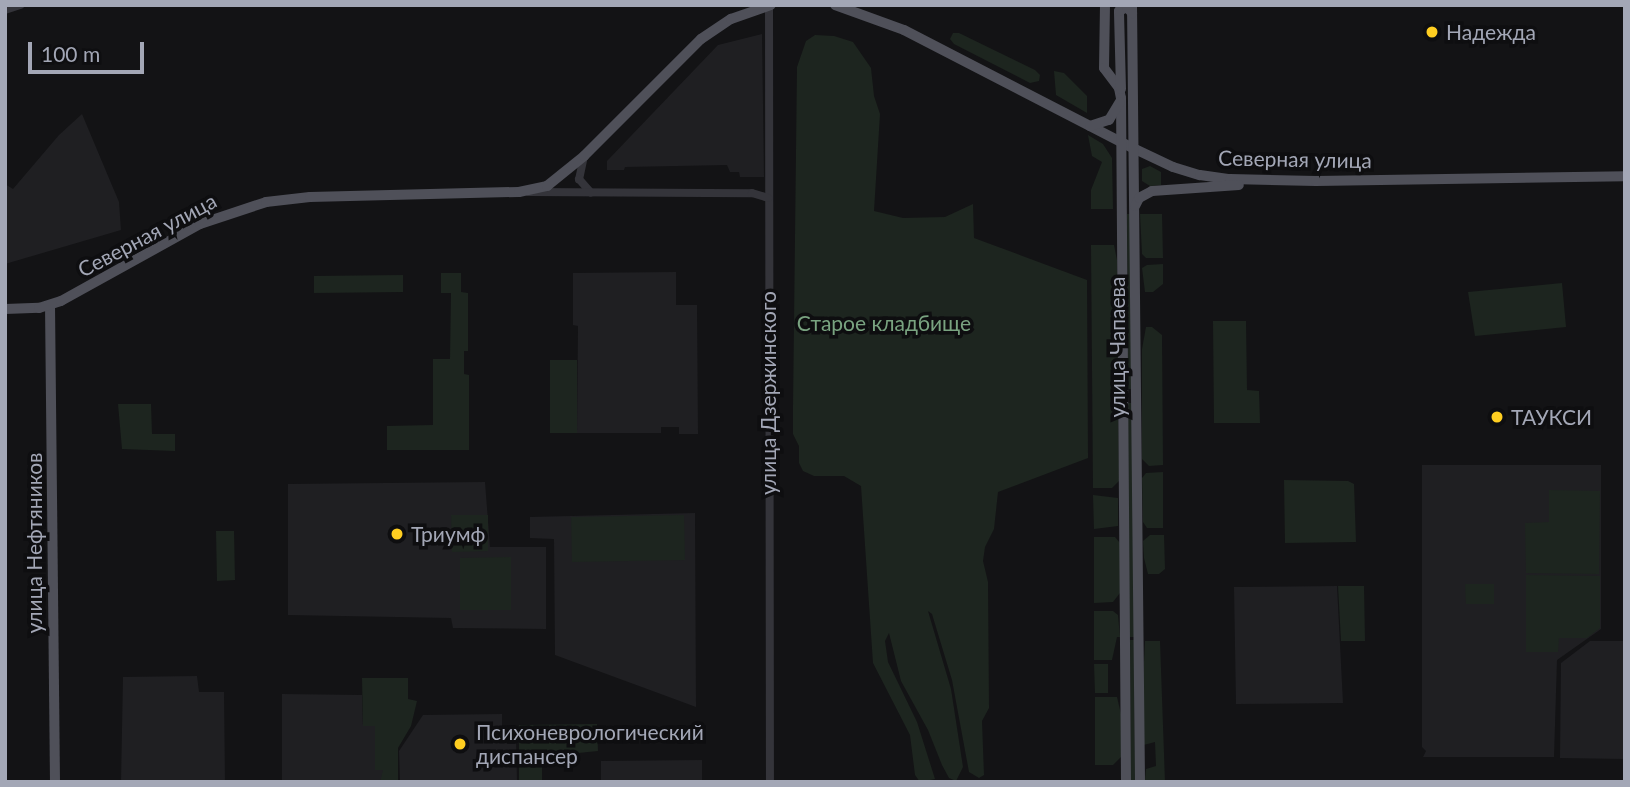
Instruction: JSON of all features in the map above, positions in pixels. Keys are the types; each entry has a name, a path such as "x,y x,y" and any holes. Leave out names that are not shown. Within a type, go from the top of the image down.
{"main road":[{"name":"Северная улица","path":"5,309 50,305 98,283 200,224 256,204 310,197 519,192 554,182 584,156 701,39 731,19 770,5"},
{"name":"Северная улица","path":"835,5 904,30 1135,149 1173,167 1200,175 1230,179 1316,181 1625,176"},
{"name":"улица Чапаева","path":"1105,5 1104,68 1121,96"},
{"name":"улица Чапаева","path":"1126,782 1119,11 1127,6 1132,10 1135,149 1140,782"},
{"path":"1090,126 1109,120 1116,112 1121,96"},
{"path":"1135,207 1143,195 1158,190 1316,181"},
{"name":"улица Нефтяников","path":"50,305 55,782"},
{"path":"1124,396 1137,396"}],"street":[{"path":"5,10 20,5"},
{"name":"улица Дзержинского","path":"770,5 771,184 768,198 771,782"},
{"path":"584,156 579,179 585,189 593,194"},
{"name":"Северная улица","path":"519,192 752,193 768,198"}],"shaded area":[{"path":"762,34 764,177 740,177 739,172 730,172 727,165 625,167 624,170 607,170 607,161 718,45"},
{"path":"82,114 119,202 121,230 5,264 5,184 13,189 59,135"},
{"path":"676,272 676,305 697,305 698,434 679,434 679,427 661,427 661,433 577,433 578,326 573,325 573,273"},
{"path":"1422,465 1601,465 1601,629 1557,660 1554,757 1423,757 1426,751 1422,747"},
{"path":"485,482 490,547 546,547 546,629 453,628 451,618 288,615 288,484"},
{"path":"695,513 696,707 555,655 554,539 530,538 530,517"},
{"path":"1337,586 1343,703 1236,704 1234,587"},
{"path":"1590,641 1625,641 1625,759 1560,758 1561,663"},
{"path":"197,676 199,692 224,692 225,782 121,782 123,677"},
{"path":"282,694 362,695 363,726 375,726 375,769 383,770 383,779 380,782 282,782"},
{"name":"Психоневрологический диспансер","path":"502,714 502,736 516,736 517,782 400,782 399,751 423,715"},
{"path":"702,760 702,782 601,782 601,761"}],"green space":[{"path":"953,33 959,33 1035,70 1040,75 1039,81 1030,83 954,44 950,39"},
{"name":"Старое кладбище","path":"815,35 834,36 853,42 871,68 874,96 880,114 874,211 903,218 945,217 973,204 974,238 1087,280 1088,458 998,492 994,529 985,547 983,561 988,582 989,708 982,721 984,775 979,778 969,772 952,680 932,614 928,611 951,689 963,767 956,781 949,778 928,730 901,681 889,633 885,641 888,662 917,722 935,779 920,782 915,775 910,735 873,663 861,486 844,476 814,476 803,471 799,463 799,446 793,434 797,67 806,41"},
{"path":"1054,71 1064,73 1087,96 1087,113 1056,95"},
{"path":"1088,135 1103,144 1112,158 1113,209 1091,209 1091,190 1102,162 1092,156"},
{"path":"1150,166 1161,172 1161,185 1150,186 1142,181 1142,169"},
{"path":"1127,214 1131,214 1132,389 1128,389"},
{"path":"1140,214 1162,214 1163,258 1146,258 1142,254"},
{"path":"1091,245 1114,245 1117,260 1119,481 1112,488 1093,488"},
{"path":"1163,264 1163,284 1153,292 1145,292 1142,268"},
{"path":"441,273 461,273 461,292 468,293 468,351 464,351 464,374 469,375 469,450 387,450 387,426 433,425 433,359 450,359 451,293 441,293"},
{"path":"403,275 403,292 314,293 314,276"},
{"path":"1562,283 1566,327 1475,336 1468,292"},
{"path":"1213,321 1246,321 1247,390 1259,391 1260,423 1214,423"},
{"path":"1146,327 1152,327 1162,335 1163,465 1149,466 1142,459 1142,349"},
{"path":"550,360 577,360 577,433 550,433"},
{"path":"1128,403 1133,403 1135,637 1129,637"},
{"path":"118,404 151,404 152,434 175,434 175,451 122,449"},
{"path":"1163,472 1163,528 1147,528 1143,522 1142,478 1146,473"},
{"path":"1284,480 1348,481 1354,484 1356,542 1285,543"},
{"path":"1549,490 1600,491 1599,574 1526,573 1525,523 1549,522"},
{"path":"1093,495 1118,498 1118,526 1094,529"},
{"path":"451,515 488,515 488,551 452,552"},
{"path":"684,515 685,560 572,562 571,517"},
{"path":"216,531 234,531 235,580 217,581"},
{"path":"1150,535 1164,535 1165,569 1159,574 1148,574 1144,558 1143,541"},
{"path":"1094,537 1115,537 1120,543 1120,593 1113,602 1094,603"},
{"path":"511,557 511,610 460,610 460,558"},
{"path":"1526,575 1600,576 1600,628 1587,638 1559,638 1558,652 1526,652"},
{"path":"1465,584 1494,584 1494,604 1466,604"},
{"path":"1338,586 1364,586 1365,641 1341,641"},
{"path":"1094,611 1113,611 1118,615 1120,637 1117,637 1112,660 1094,660"},
{"path":"1130,640 1134,640 1135,782 1131,782"},
{"path":"1145,641 1160,641 1165,782 1145,780 1146,769 1156,766 1155,742 1140,746"},
{"path":"1094,664 1108,664 1108,693 1095,693"},
{"path":"362,678 408,678 408,699 417,701 411,726 398,748 398,782 380,782 383,770 375,770 375,726 363,726"},
{"path":"1095,697 1117,697 1121,714 1122,756 1113,765 1095,765"},
{"path":"597,724 598,751 519,759 519,725"},
{"path":"519,765 542,765 542,782 519,782"}],"place":[{"name":"Надежда","path":"1432,32"},
{"name":"ТАУКСИ","path":"1497,417"},
{"name":"Триумф","path":"397,534"},
{"name":"Психоневрологический диспансер","path":"460,744"}]}
